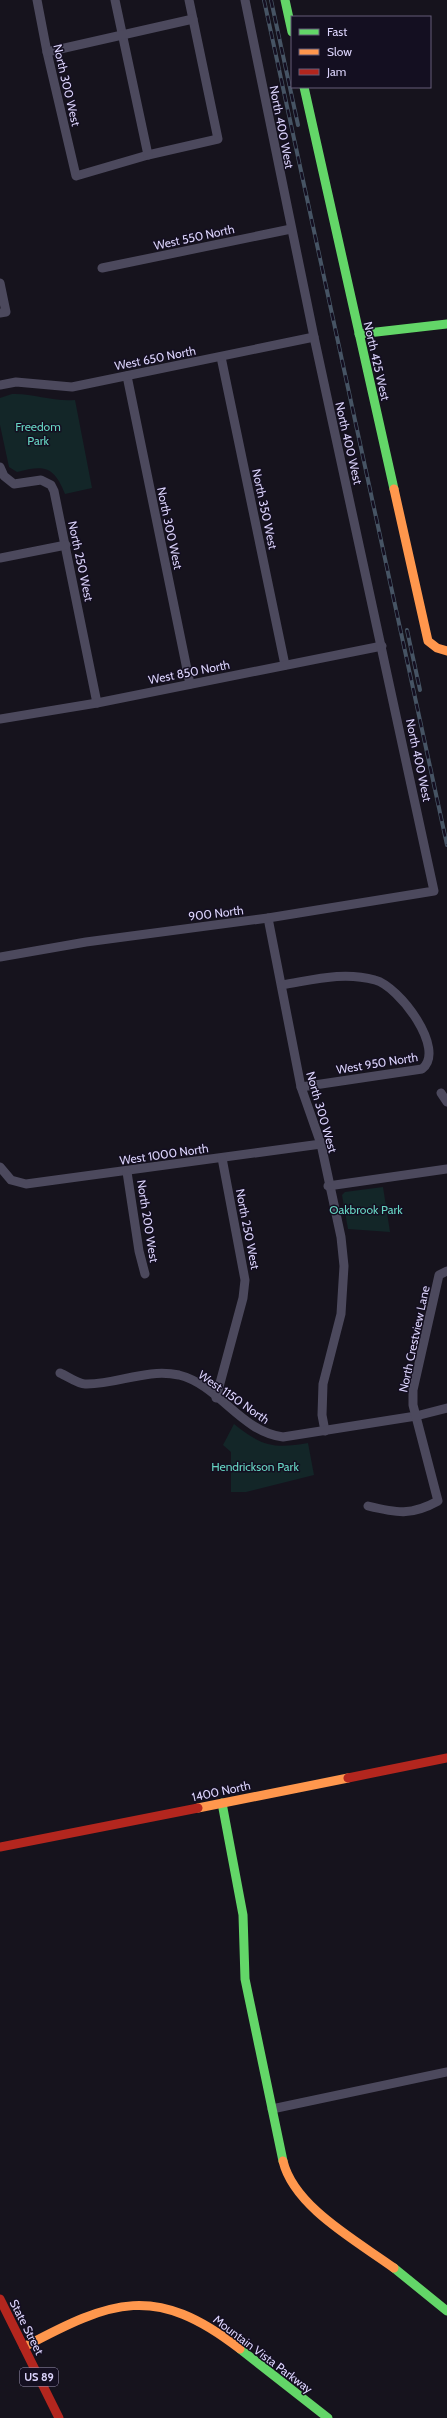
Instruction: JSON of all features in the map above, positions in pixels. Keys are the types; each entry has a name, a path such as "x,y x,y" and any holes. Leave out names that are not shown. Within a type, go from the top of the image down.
{"street":[{"name":"North 300 West","path":"37,0 47,52 76,176 148,155"},
{"path":"115,0 148,155 218,138 189,0"},
{"name":"North 400 West","path":"244,0 314,337 434,891"},
{"path":"285,0 291,27"},
{"path":"47,52 122,36 193,18"},
{"name":"North 425 West","path":"304,88 428,641 437,648 447,651"},
{"name":"West 550 North","path":"102,268 291,229"},
{"path":"0,283 3,312"},
{"path":"359,334 447,324"},
{"name":"West 650 North","path":"0,384 16,382 72,387 314,337"},
{"name":"North 350 West","path":"221,357 285,665"},
{"name":"North 300 West","path":"127,376 190,684"},
{"name":"North 250 West","path":"0,467 4,476 14,484 41,480 51,485 66,545 97,703"},
{"path":"0,558 66,545"},
{"name":"West 850 North","path":"0,719 97,703 382,646"},
{"name":"900 North","path":"0,957 92,941 268,918 434,891"},
{"name":"North 300 West","path":"268,918 301,1087 321,1144 328,1186 340,1237 344,1287 341,1314 323,1384 322,1415 325,1431"},
{"name":"West 950 North","path":"282,986 337,975 351,975 377,980 393,989 429,1028 435,1047 431,1063 422,1069 301,1087"},
{"path":"441,1093 447,1102"},
{"name":"West 1000 North","path":"0,1167 11,1180 26,1184 127,1172 321,1144"},
{"name":"North 250 West","path":"216,1398 243,1298 246,1280 222,1158"},
{"path":"328,1186 447,1169"},
{"name":"North 200 West","path":"127,1172 139,1251 145,1274"},
{"name":"North Crestview Lane","path":"368,1506 396,1513 425,1508 438,1501 416,1416 413,1390 443,1273"},
{"name":"West 1150 North","path":"60,1373 84,1384 152,1373 180,1376 202,1386 263,1433 283,1437 416,1416 447,1408"},
{"name":"1400 North","path":"0,1847 447,1758"},
{"path":"222,1803 243,1915 245,1979 272,2109 292,2184 311,2208 407,2276 447,2311"},
{"path":"272,2109 447,2072"},
{"name":"State Street","path":"0,2300 59,2418"},
{"name":"Mountain Vista Parkway","path":"24,2347 61,2327 101,2310 131,2304 169,2308 223,2336 328,2418"}],"green space":[{"name":"Freedom Park","path":"12,394 59,400 75,400 92,488 65,494 57,478 47,470 34,469 17,472 9,467 0,425 0,398"},
{"name":"Oakbrook Park","path":"383,1187 390,1232 348,1229 342,1195 345,1192"},
{"name":"Hendrickson Park","path":"234,1424 252,1437 268,1444 286,1446 308,1443 314,1475 246,1492 231,1492 231,1452 223,1445"}],"railway":[{"path":"264,0 447,845"},
{"path":"271,0 298,125"},
{"path":"407,630 420,690"}],"traffic: fast":[{"path":"285,0 291,27"},
{"path":"304,88 394,489"},
{"path":"359,334 447,324"},
{"path":"222,1803 243,1915 245,1979 283,2161"},
{"path":"394,2268 447,2311"},
{"path":"240,2349 328,2418"}],"traffic: slow":[{"path":"394,489 428,641 437,648 447,651"},
{"path":"198,1808 348,1778"},
{"path":"283,2161 289,2178 313,2208 329,2222 394,2268"},
{"path":"24,2347 83,2318 109,2310 133,2306 158,2307 183,2314 210,2328 240,2349"}],"traffic: jam":[{"path":"348,1778 447,1758"},
{"path":"0,1847 198,1808"},
{"path":"0,2299 59,2418"}]}
